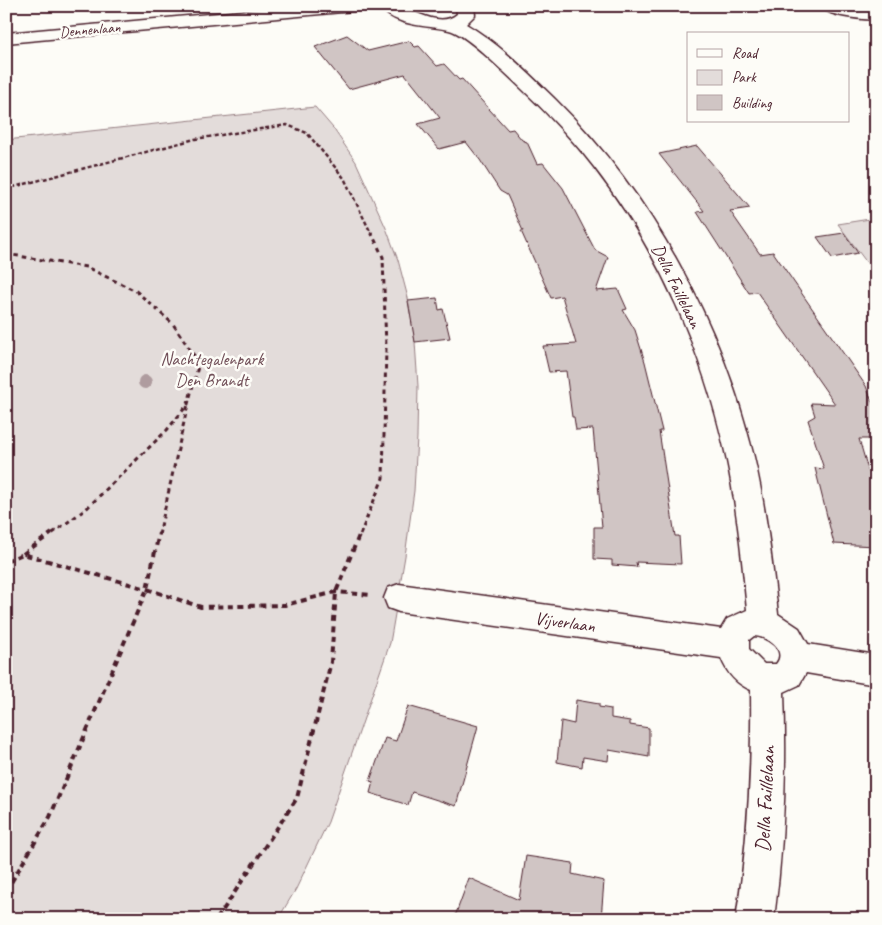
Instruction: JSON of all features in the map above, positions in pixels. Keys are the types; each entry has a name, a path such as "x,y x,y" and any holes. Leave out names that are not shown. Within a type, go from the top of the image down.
{"street":[{"name":"Dennenlaan","path":"6,38 353,6"},
{"path":"388,6 396,12 414,18 459,15"},
{"path":"829,6 853,13 876,16"},
{"name":"Della Faillelaan","path":"459,15 466,31 488,48 553,107 598,157 636,209 681,288 716,370 741,460 758,560 764,622"},
{"name":"Vijverlaan","path":"399,598 732,645"},
{"path":"764,622 777,627 787,635 794,646 796,657 792,670 782,678 767,680 750,674 737,661 732,645 736,631 748,623 764,622"},
{"path":"796,657 876,670"},
{"name":"Della Faillelaan","path":"755,919 761,885 769,771 767,680"}],"path":[{"path":"6,189 195,139 287,125 307,133 344,178 383,257 386,348 383,478 336,592 330,662 297,798 217,919"},
{"path":"6,254 86,268 136,291 172,324 199,363 188,404 147,589 50,817 6,891"},
{"path":"6,561 23,554 86,510 166,430 188,404"},
{"path":"23,554 147,589 201,607 285,605 336,592 399,598"}],"green space":[{"name":"Nachtegalenpark Den Brandt","path":"315,107 333,128 356,162 386,228 398,260 408,298 415,342 418,386 414,491 390,643 328,822 296,889 278,919 6,919 6,140"},
{"path":"876,218 876,275 838,224"}],"building":[{"path":"347,35 368,51 409,41 415,47 419,46 437,66 444,64 459,80 462,79 508,130 513,129 522,140 527,142 537,164 543,163 563,188 595,250 608,257 596,291 618,289 627,309 623,310 635,330 645,362 662,431 659,431 675,536 679,536 681,564 636,562 637,567 612,565 612,560 594,559 594,527 602,527 593,429 576,430 574,417 572,417 566,371 549,372 543,346 576,344 562,296 551,298 507,195 500,191 466,142 439,149 418,124 440,118 405,74 349,89 315,47"},
{"path":"697,146 750,208 730,211 760,254 773,252 866,386 876,412 876,439 859,439 876,497 876,546 834,544 815,468 824,469 808,420 815,416 811,403 835,404 757,292 749,293 697,212 704,211 659,154"},
{"path":"844,233 858,253 832,258 817,237"},
{"path":"437,298 439,310 443,309 450,338 415,342 408,301"},
{"path":"576,700 599,704 599,707 611,709 611,718 630,721 630,725 649,728 649,757 609,750 608,761 583,757 582,767 557,762 561,721 574,724"},
{"path":"408,706 478,726 456,806 412,792 408,805 370,793 373,782 370,781 385,738 396,741"},
{"path":"526,856 573,863 572,874 604,881 601,919 454,919 469,878 519,900"}]}
